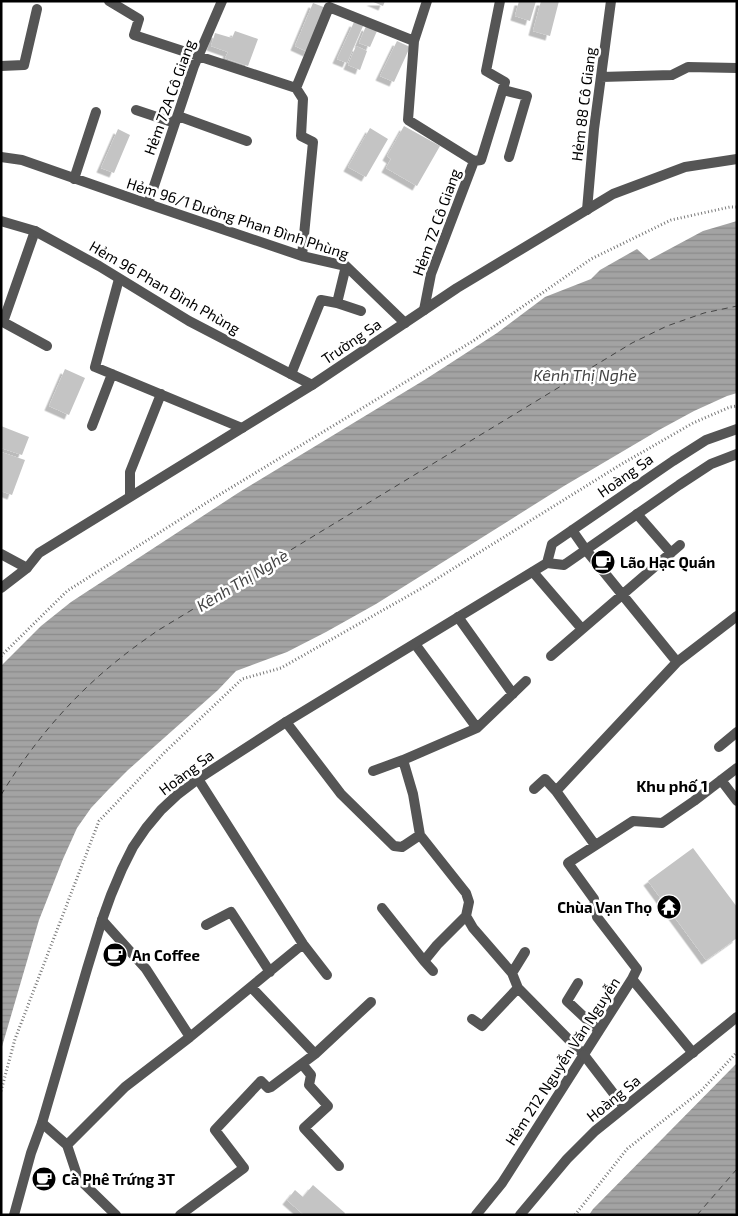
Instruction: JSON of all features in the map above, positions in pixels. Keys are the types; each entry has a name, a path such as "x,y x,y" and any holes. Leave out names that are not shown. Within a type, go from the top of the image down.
{"street":[{"path":"109,1 139,19 134,35 296,88 303,99 302,136 313,142 302,256"},
{"name":"Hẻm 72A Cô Giang","path":"148,204 194,66 222,1"},
{"name":"Hẻm 72 Cô Giang","path":"424,310 431,274 474,161 408,120 414,41 427,1"},
{"path":"474,161 481,160 505,82 486,71 500,1"},
{"name":"Hẻm 88 Cô Giang","path":"587,210 594,129 611,1"},
{"path":"296,88 329,7 414,41"},
{"path":"1,66 24,65 37,9"},
{"path":"601,78 672,75 688,67 737,68"},
{"path":"503,90 527,96 509,157"},
{"path":"136,110 176,119 247,141"},
{"path":"74,179 96,112"},
{"name":"Hẻm 96/1 Đường Phan Đình Phùng","path":"1,157 22,160 302,256 346,266 405,323"},
{"name":"Trường Sa","path":"1,588 27,568 39,552 312,385 457,288 613,194 685,167 737,159"},
{"name":"Hẻm 96 Phan Đình Phùng","path":"1,221 35,231 189,321 312,385"},
{"path":"35,231 3,322 47,346"},
{"path":"337,303 346,266"},
{"path":"119,279 95,367 242,428"},
{"path":"291,374 321,300 361,311"},
{"path":"92,426 112,374"},
{"path":"130,496 130,472 161,394"},
{"name":"Hoàng Sa","path":"547,563 552,544 706,440 737,429"},
{"name":"Hoàng Sa","path":"14,1215 102,920 122,869 133,847 160,810 198,779 286,722 547,563 564,565 711,464 737,454"},
{"path":"637,514 670,553"},
{"path":"572,530 677,662"},
{"path":"551,656 680,545"},
{"path":"1,554 27,568"},
{"path":"533,572 582,629"},
{"path":"556,791 677,662 737,616"},
{"path":"458,617 514,694"},
{"path":"414,644 477,728"},
{"path":"373,771 477,728 526,681"},
{"path":"286,722 341,794 394,846 402,848 420,835"},
{"path":"719,747 737,732"},
{"path":"403,760 413,794 420,835 466,893 468,902 466,916 424,961"},
{"name":"Hẻm 212 Nguyễn Văn Nguyễn","path":"476,1215 502,1183 637,969 597,917 594,899 568,863 633,821 662,823 737,768"},
{"path":"198,779 303,944 327,975"},
{"path":"534,789 545,779 596,844"},
{"path":"722,780 737,801"},
{"path":"382,908 434,971"},
{"path":"206,925 231,912 270,972"},
{"path":"466,916 473,928 512,973 518,988 584,1055 624,1107"},
{"path":"102,920 146,969 190,1037"},
{"path":"67,1145 125,1087 190,1037 303,944"},
{"path":"512,973 525,952"},
{"path":"632,979 693,1053"},
{"path":"578,983 567,1000 599,1031"},
{"path":"251,987 315,1054"},
{"path":"472,1019 482,1026 518,988"},
{"path":"180,1215 244,1168 215,1130 261,1081 268,1088 302,1064 371,1002"},
{"name":"Hoàng Sa","path":"520,1215 567,1159 595,1131 737,1018"},
{"path":"302,1064 311,1075 309,1085 328,1106 304,1128 338,1166"},
{"path":"42,1123 67,1145 78,1178 116,1215"}],"path":[{"path":"1,656 67,591 214,498 473,341 591,259 671,220 737,207"},
{"path":"575,1215 627,1149 701,1091 737,1052"}],"water":[{"name":"Kênh Thị Nghè","path":"737,221 737,393 694,411 659,430 564,486 376,604 326,632 287,652 236,671 218,690 128,770 91,808 77,828 39,920 1,1050 1,666 41,626 71,602 238,493 426,379 497,333 545,297 591,279 600,270 637,249 649,260 703,231"},
{"path":"737,1063 737,1215 589,1215 593,1209"}],"building":[{"path":"371,1 385,1 383,6"},
{"path":"519,1 536,1 530,21 515,16"},
{"path":"541,1 559,1 550,36 533,31"},
{"path":"313,3 326,8 308,52 295,46"},
{"path":"354,22 363,26 347,63 337,59"},
{"path":"366,26 377,31 370,47 359,43"},
{"path":"235,31 258,39 248,66 225,58 228,52 211,46 215,33 232,38"},
{"path":"397,41 410,47 394,82 380,76"},
{"path":"356,46 367,51 360,70 348,65"},
{"path":"404,126 440,146 417,186 386,168 391,159 387,156"},
{"path":"370,128 388,139 366,177 348,167"},
{"path":"118,129 130,135 114,173 101,168"},
{"path":"65,369 85,378 69,415 49,406"},
{"path":"1,426 29,437 22,455 1,448"},
{"path":"1,452 25,460 12,495 1,491"},
{"path":"693,848 737,907 737,938 706,960 648,881"},
{"path":"313,1185 345,1213 344,1215 304,1215 287,1200 295,1190 303,1197"}],"ferry route":[{"path":"1,795 27,756 71,703 131,649 157,631 632,343 667,326 704,313 737,306"},
{"path":"697,1215 737,1169"}],"place":[{"name":"Lão Hạc Quán","path":"603,562"},
{"name":"Chùa Vạn Thọ","path":"669,907"},
{"name":"An Coffee","path":"115,955"},
{"name":"Cà Phê Trứng 3T","path":"44,1179"}],"district":[{"name":"Khu phố 1","path":"672,785"}]}
